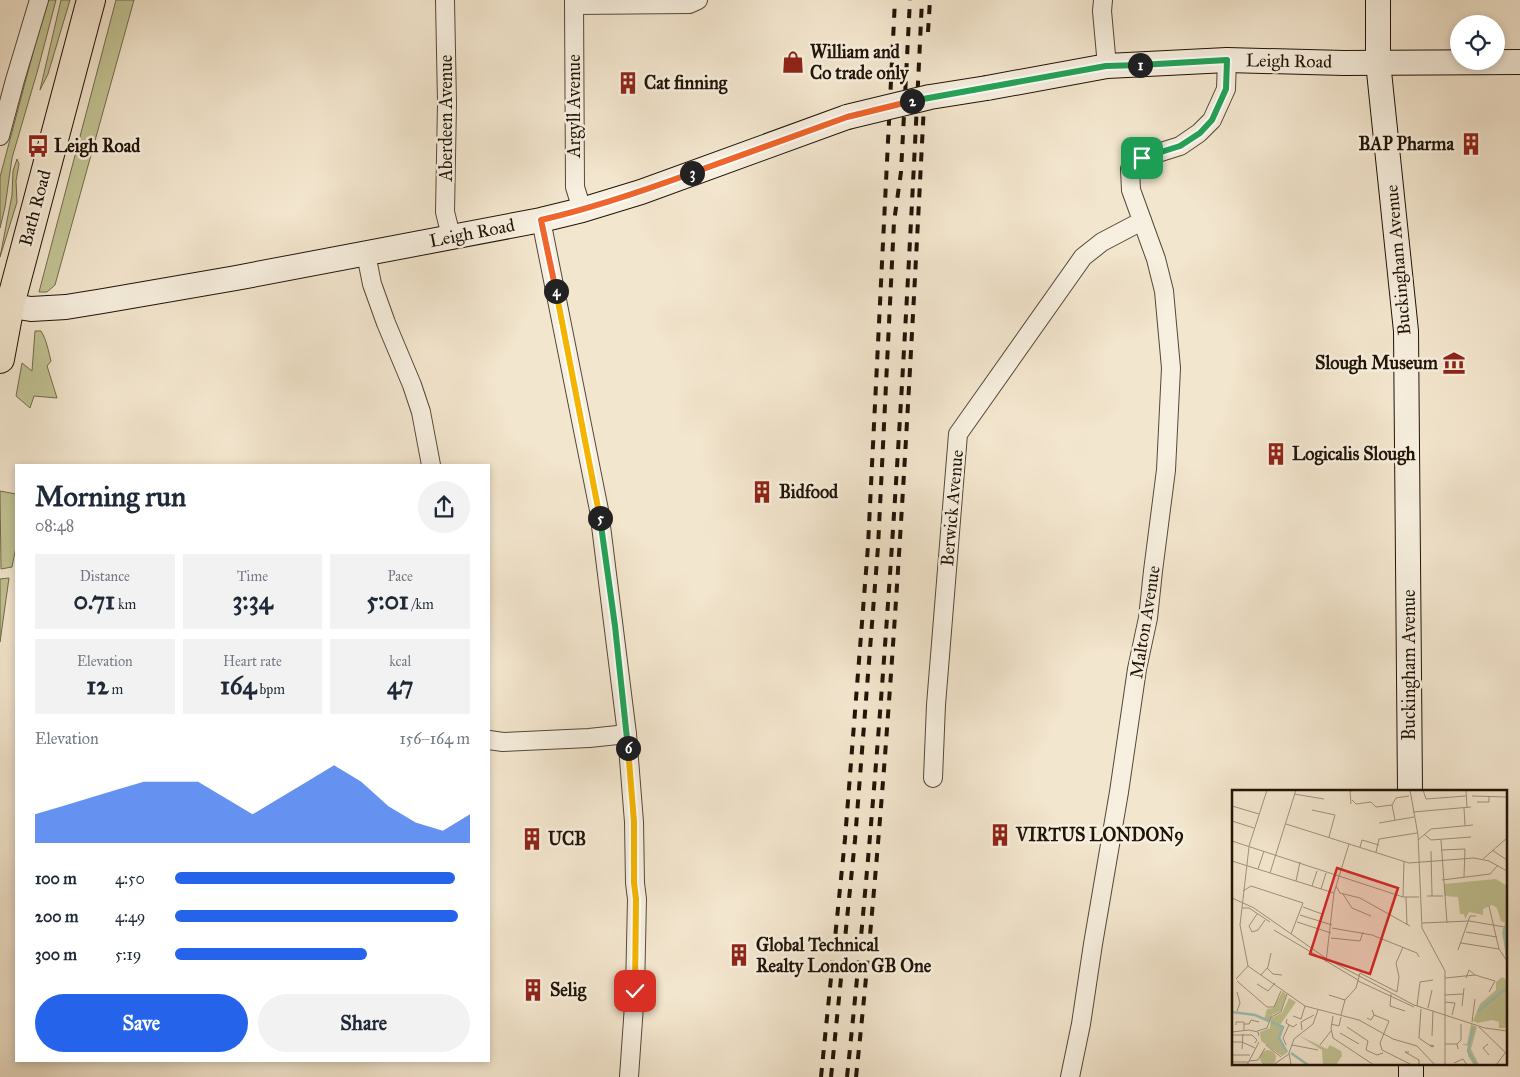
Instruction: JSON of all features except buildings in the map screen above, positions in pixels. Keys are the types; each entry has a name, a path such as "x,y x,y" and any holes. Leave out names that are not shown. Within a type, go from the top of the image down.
{"main road":[{"name":"Bath Road","path":"0,359 5,305 91,0"}],"street":[{"path":"0,136 40,0"},
{"name":"Aberdeen Avenue","path":"446,0 446,212 451,236"},
{"path":"574,3 689,4 698,0"},
{"path":"1103,0 1106,66"},
{"name":"Buckingham Avenue","path":"1378,0 1378,62 1406,331 1410,790"},
{"name":"Argyll Avenue","path":"574,3 575,186 582,210"},
{"name":"Leigh Road","path":"5,305 31,310 94,303 541,220 642,192 847,117 930,97 1106,66 1227,60 1344,63 1520,62"},
{"name":"Malton Avenue","path":"1070,1077 1082,1024 1137,669 1148,618 1152,571 1166,470 1171,368 1164,291 1156,259 1131,190 1130,169 1142,158 1180,146 1200,133 1212,120 1226,89 1227,60"},
{"path":"541,220 599,510 627,734 634,822 634,883 636,899 635,991 630,1077"},
{"name":"Berwick Avenue","path":"933,778 936,705 958,434 1083,257 1102,242 1142,221"},
{"path":"366,254 375,292 421,412 430,464"},
{"path":"490,740 503,742 589,738 627,734"},
{"path":"1411,1064 1411,1077"}],"green space":[{"path":"47,0 56,0 12,158 0,228 0,177"},
{"path":"61,0 70,0 48,74 40,90"},
{"path":"116,0 134,0 55,285 47,292 39,292"},
{"path":"17,159 19,164 16,181 17,202 0,257 12,195 13,171"},
{"path":"35,331 41,331 46,342 51,361 47,366 57,398 34,396 30,408 16,396 22,363 32,371"},
{"path":"0,491 15,494 15,552 12,567 1,569"},
{"path":"9,578 0,642 0,579"}],"railway":[{"path":"821,1077 845,839 868,546 895,0"},
{"path":"831,1077 855,840 878,547 894,222 901,172 910,0"},
{"path":"847,1077 883,674 901,404 922,0"},
{"path":"928,32 930,0"},
{"path":"856,1077 889,705 905,457 925,85"}],"place":[{"name":"William and Co trade only","path":"793,62"},
{"name":"Cat finning","path":"628,83"},
{"name":"BAP Pharma","path":"1471,144"},
{"name":"Leigh Road","path":"38,146"},
{"name":"Slough Museum","path":"1454,363"},
{"name":"Logicalis Slough","path":"1276,454"},
{"name":"Bidfood","path":"762,492"},
{"name":"VIRTUS LONDON9","path":"1000,835"},
{"name":"UCB","path":"532,839"},
{"name":"Global Technical Realty London GB One","path":"739,955"},
{"name":"Selig","path":"533,990"}],"route":[{"path":"635,991 636,899 634,883 634,822 627,734 615,626 599,510 541,220 642,192 847,117 930,97 1106,66 1227,60 1226,89 1212,120 1200,133 1180,146 1142,158"}]}
